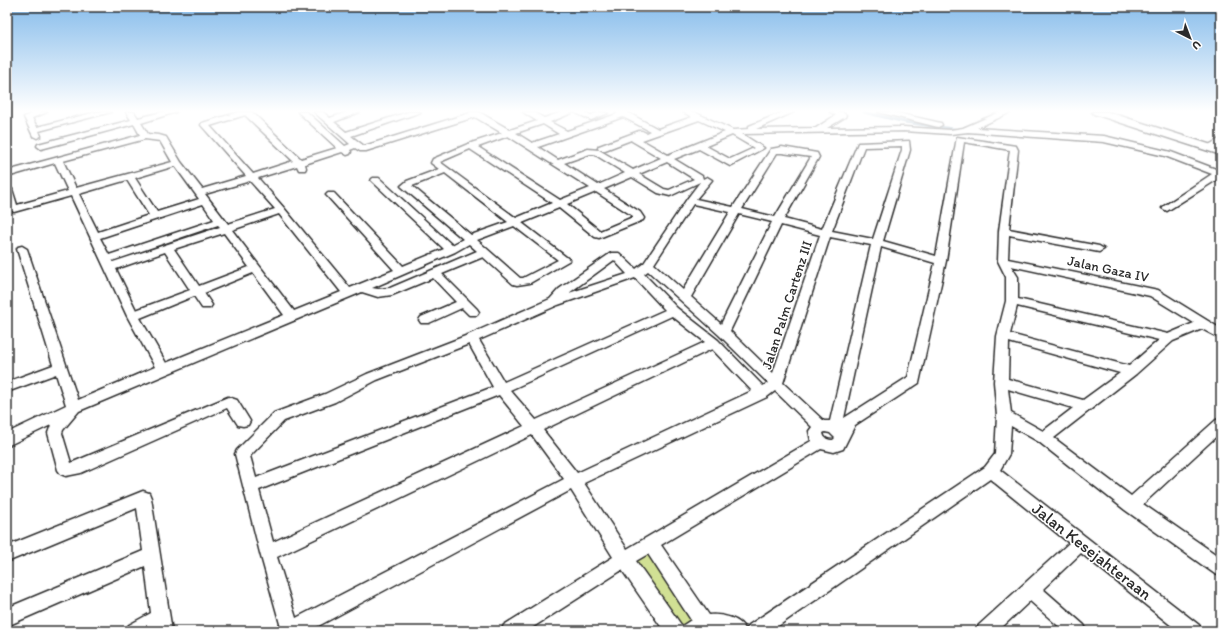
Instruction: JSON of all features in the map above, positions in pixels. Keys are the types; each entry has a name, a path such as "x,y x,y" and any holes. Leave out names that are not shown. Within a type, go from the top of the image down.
{"street":[{"path":"39,142 42,150 70,142"},
{"path":"7,174 123,142"},
{"path":"165,142 177,163 291,316"},
{"path":"220,142 281,210 348,293"},
{"path":"277,142 301,166"},
{"path":"335,142 347,152"},
{"path":"352,142 361,148 367,149 389,142"},
{"path":"446,170 410,183 406,186 470,239 483,253 517,282 520,283 526,281 565,261 516,222 446,170 435,163 436,161 484,142"},
{"path":"471,146 560,204 599,235 639,218 637,214 598,188 523,142"},
{"path":"531,146 543,142"},
{"path":"602,148 620,142"},
{"path":"557,163 595,151 631,174 667,193 698,180 699,178 641,142"},
{"path":"7,440 74,407 163,369 451,250 470,239 516,222 710,142"},
{"path":"700,146 730,163 760,149 748,142"},
{"path":"510,631 914,380 941,261 960,142"},
{"path":"756,631 990,471 998,462 1002,454 1004,416 1001,382 1003,336 1012,301 1012,277 1003,261 1004,231 1014,149 977,142"},
{"path":"1116,142 1168,154 1220,173"},
{"path":"1190,142 1221,152"},
{"path":"1210,148 1220,142"},
{"name":"Jalan Palm Cartenz III","path":"776,385 826,233 861,145 906,143 906,150 877,243"},
{"path":"95,236 155,217 252,177 301,166 347,152 356,145"},
{"path":"685,297 736,210 774,151 782,150 814,155 816,157 778,221 723,332"},
{"path":"58,160 109,263 133,316 163,369"},
{"path":"7,189 14,209 177,163"},
{"path":"1167,208 1220,173"},
{"path":"129,176 155,217"},
{"path":"376,180 451,250"},
{"path":"708,180 690,200 648,265 635,274 554,302 472,338 372,377 330,398 279,417 242,454 252,486 268,553 291,631 574,481 762,393 776,385"},
{"path":"331,195 401,271"},
{"path":"690,200 826,233 877,243 941,261"},
{"path":"109,263 224,225 281,210"},
{"path":"109,263 168,248 224,225"},
{"path":"1004,231 1099,248"},
{"path":"829,434 877,243"},
{"path":"168,248 206,305"},
{"path":"22,249 74,407"},
{"path":"361,288 378,293 392,291 483,253"},
{"path":"554,302 563,292 615,255 673,312 714,343 762,393"},
{"name":"Jalan Gaza IV","path":"1003,261 1154,294 1221,335"},
{"path":"648,265 723,332 776,385 829,434"},
{"path":"133,316 256,268"},
{"path":"435,274 473,312"},
{"path":"1012,301 1169,338"},
{"path":"425,320 464,303"},
{"path":"252,486 501,389 673,312"},
{"path":"1044,438 1131,371 1169,338 1203,324"},
{"path":"1003,336 1131,371"},
{"path":"472,338 501,389 535,429 574,481 624,559 675,631"},
{"path":"268,553 535,429 714,343"},
{"path":"7,386 60,367"},
{"path":"1001,382 1085,406"},
{"path":"74,407 56,428 55,433 66,470 76,469 228,402 232,404 243,421"},
{"path":"1004,416 1044,438 1131,505 1220,564"},
{"path":"1131,505 1221,424"},
{"name":"Jalan Kesejahteraan","path":"990,471 1193,631"},
{"path":"7,554 143,498 162,625 134,631"},
{"path":"985,631 1081,542"},
{"path":"650,543 696,628 719,624 737,631"},
{"path":"7,617 152,555"},
{"path":"1030,589 1078,631"}],"green space":[{"path":"650,543 704,624 675,631 624,559"}]}
